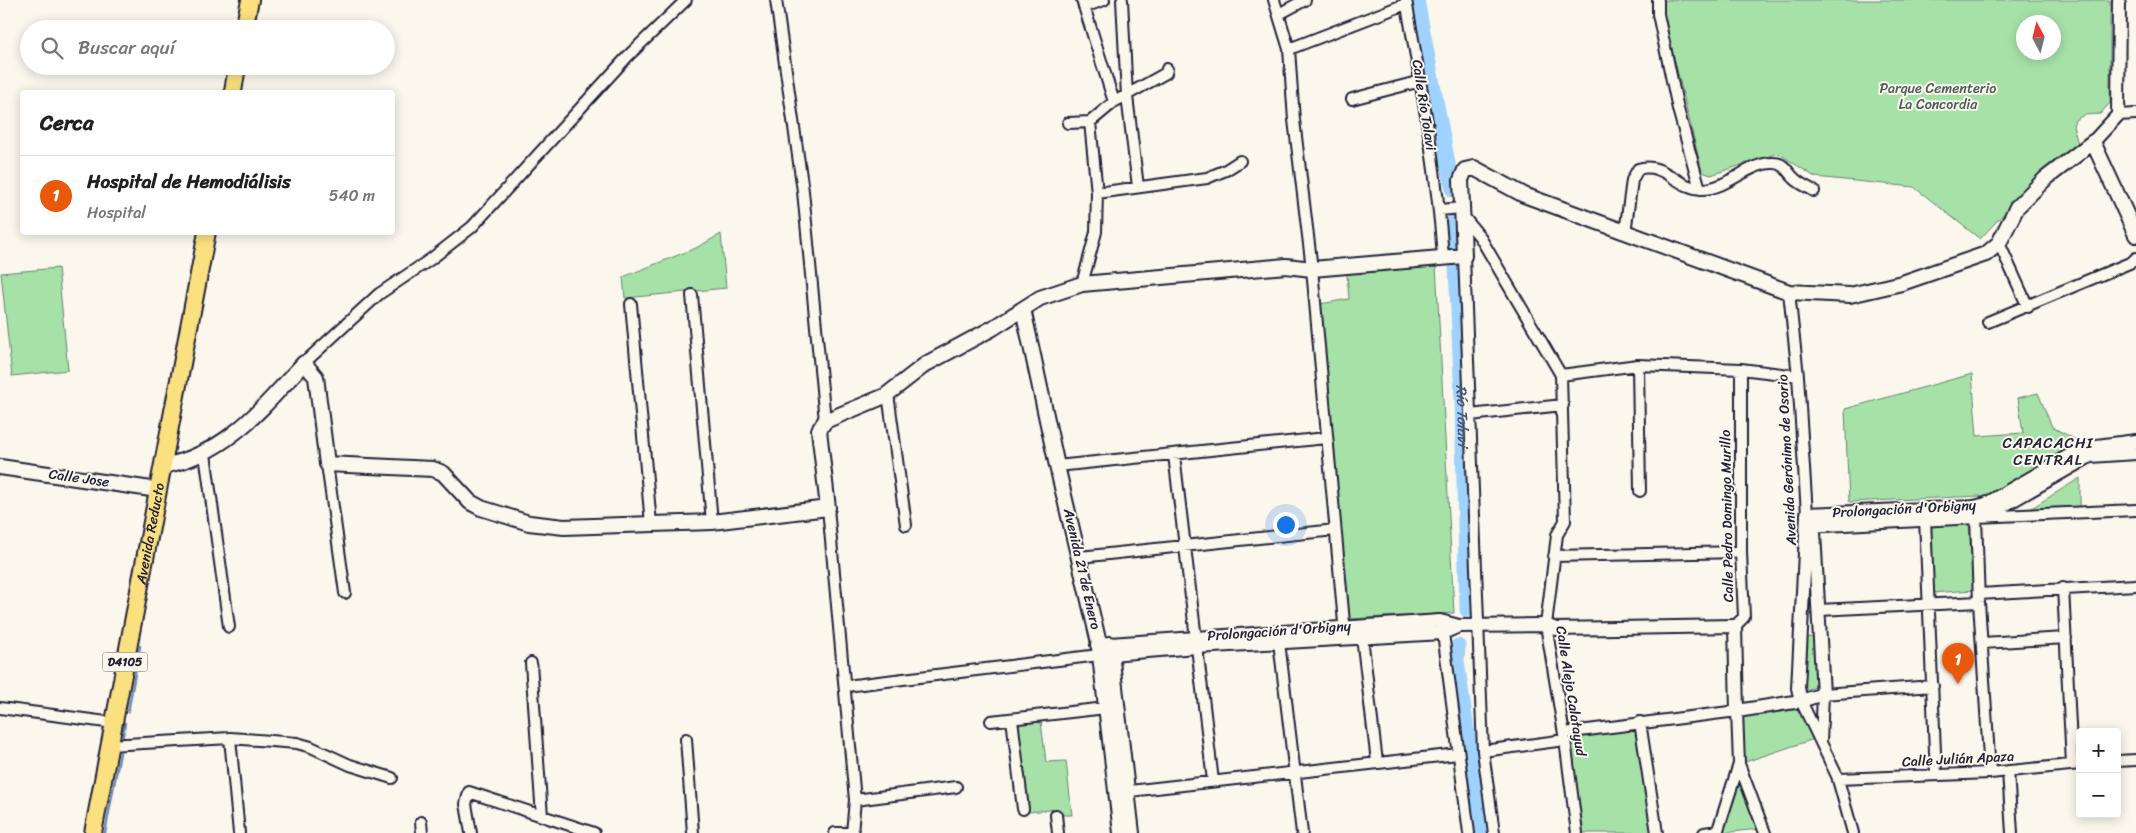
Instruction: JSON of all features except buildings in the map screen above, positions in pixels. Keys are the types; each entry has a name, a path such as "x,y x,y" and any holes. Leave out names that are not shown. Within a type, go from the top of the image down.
{"main road":[{"path":"246,20 250,0"},
{"path":"232,90 235,75"},
{"path":"163,466 205,454 234,435 304,363 316,377 327,464 433,469 443,473 470,502 507,518 529,523 564,527 712,522 828,508 819,430 825,422 888,394 926,364 993,328 1040,298 1082,284 1286,266 1312,269 1464,256 1461,180 1465,170 1474,168 1524,195 1789,292 1850,295 1902,283 1986,254 1999,242 2017,207 2045,179 2093,142 2136,235"},
{"name":"Avenida Reducto","path":"93,833 205,235"},
{"name":"Avenida 21 de Enero","path":"1023,308 1057,466 1105,649 1121,792 1121,833"},
{"name":"Calle Jose","path":"0,467 158,490"},
{"name":"Avenida 21 de Enero","path":"1105,649 1106,708 1121,792 1132,833"}],"street":[{"path":"304,363 379,294 472,227 628,56 686,0"},
{"path":"776,0 803,191 825,422"},
{"path":"1104,0 1083,4 1114,102"},
{"path":"1122,0 1127,96 1138,187"},
{"path":"1274,0 1290,49 1294,120 1312,269 1344,632"},
{"path":"1279,14 1305,0"},
{"path":"1658,0 1658,14 1678,108 1700,189"},
{"path":"2093,142 2118,115 2119,0"},
{"path":"1290,49 1406,2"},
{"name":"Calle Río Tolavi","path":"1406,2 1421,81 1440,210 1443,257"},
{"path":"1068,123 1090,122 1114,102 1166,73 1167,69"},
{"path":"1352,99 1421,81"},
{"path":"2118,115 2136,114"},
{"path":"1082,284 1096,232 1097,193 1090,122"},
{"path":"1097,193 1207,178 1226,170 1240,161"},
{"path":"1625,233 1632,180 1638,169 1648,166 1658,168 1673,179 1700,189 1715,187 1751,170 1772,163 1783,164 1795,179 1814,191"},
{"path":"1440,210 1462,212 1480,237 1561,375 1638,365 1741,370 1798,376"},
{"path":"1999,242 2028,307"},
{"path":"1464,256 1483,751 1494,833"},
{"path":"1988,322 2028,307 2132,262 2136,258"},
{"name":"Avenida Gerónimo de Osorio","path":"1789,292 1819,610 1823,694 1821,742"},
{"path":"692,295 712,522"},
{"path":"631,304 651,524"},
{"path":"1638,365 1640,492"},
{"name":"Calle Pedro Domingo Murillo","path":"1741,370 1741,552 1744,617 1735,626 1739,764 1765,833"},
{"name":"Calle Alejo Calatayud","path":"1561,375 1565,521 1557,535 1546,625 1565,736 1577,833"},
{"path":"888,394 906,525"},
{"path":"1470,416 1563,405"},
{"path":"1057,466 1326,438"},
{"name":"Prolongación d'Orbigny","path":"1810,520 1974,507 1986,504 2079,450 2089,446 2136,441"},
{"name":"Prolongación d'Orbigny","path":"1810,520 1976,517 2001,507 2090,456 2136,452"},
{"path":"205,454 228,627"},
{"path":"1174,455 1213,781"},
{"path":"327,464 345,593"},
{"path":"828,508 846,686 855,800 853,833 835,833"},
{"path":"1990,772 1976,517 2136,510"},
{"path":"1925,519 1936,775"},
{"name":"Avenida Gerónimo de Osorio","path":"1810,520 1798,688 1801,701 1838,779 1853,833"},
{"path":"1080,557 1335,530"},
{"path":"1554,556 1741,552"},
{"path":"1819,610 1929,604 2063,588 2136,585"},
{"path":"2063,588 2076,764"},
{"name":"Prolongación d'Orbigny","path":"1196,642 1279,642 1344,632 1440,621 1459,626 1546,625 1556,629 1735,626"},
{"name":"Prolongación d'Orbigny","path":"1105,649 1344,632 1362,637 1443,633 1459,626"},
{"path":"1801,628 1820,628"},
{"path":"1443,633 1467,833"},
{"path":"1362,637 1377,762"},
{"path":"1982,643 2066,638"},
{"path":"1279,642 1302,833"},
{"path":"846,686 1105,649"},
{"path":"531,663 542,816"},
{"path":"1483,751 1640,722 1737,711 1801,701 1823,694 1933,686"},
{"path":"0,708 114,723"},
{"path":"991,721 1106,708"},
{"path":"1012,719 1023,808"},
{"path":"1640,722 1657,833"},
{"path":"109,746 230,738 304,745 350,765 392,778"},
{"path":"230,738 239,833"},
{"path":"686,740 693,833"},
{"path":"1121,792 1458,754"},
{"path":"2121,762 2136,760"},
{"path":"1704,833 1718,832 1739,764"},
{"name":"Calle Julián Apaza","path":"1838,779 2008,771 2076,764"},
{"path":"2008,771 2012,833"},
{"path":"855,800 956,787"},
{"path":"471,833 466,804 469,792 594,833"},
{"path":"1056,815 1058,833"},
{"path":"421,822 422,833"}],"green space":[{"name":"Parque Cementerio La Concordia","path":"1664,0 2110,0 2110,103 2100,114 2084,115 2075,120 2073,126 2078,144 2040,175 1980,239 1914,187 1815,177 1778,153 1711,175 1702,172 1664,16"},
{"path":"721,234 726,288 625,298 623,277 696,248"},
{"path":"1436,264 1454,613 1349,619 1320,304 1349,299 1347,274"},
{"path":"58,268 68,370 12,376 1,273"},
{"path":"1972,374 1977,436 2023,433 2018,398 2038,393 2052,427 2080,442 1986,499 1980,496 1849,502 1845,409"},
{"path":"2080,478 2080,515 2017,517"},
{"path":"1969,523 1973,590 1932,593 1928,525"},
{"path":"1806,637 1815,638 1816,687 1804,690"},
{"path":"1801,709 1814,739 1745,762 1741,717"},
{"path":"1041,722 1046,762 1066,761 1072,815 1060,815 1059,809 1028,812 1018,724"},
{"path":"1638,728 1652,833 1582,833 1569,737"},
{"path":"1740,782 1758,829 1723,833"}],"waterway":[{"name":"Río Tolavi","path":"1417,0 1453,190"},
{"name":"Río Tolavi","path":"1454,222 1462,400 1467,610"},
{"path":"128,712 140,646"},
{"name":"Río Tolavi","path":"1458,646 1457,661 1482,833"},
{"path":"122,741 125,723"},
{"path":"105,833 120,753"}],"place":[{"name":"Hospital de Hemodiálisis","path":"1958,684"}],"district":[{"name":"CAPACACHI CENTRAL","path":"2048,452"}]}
